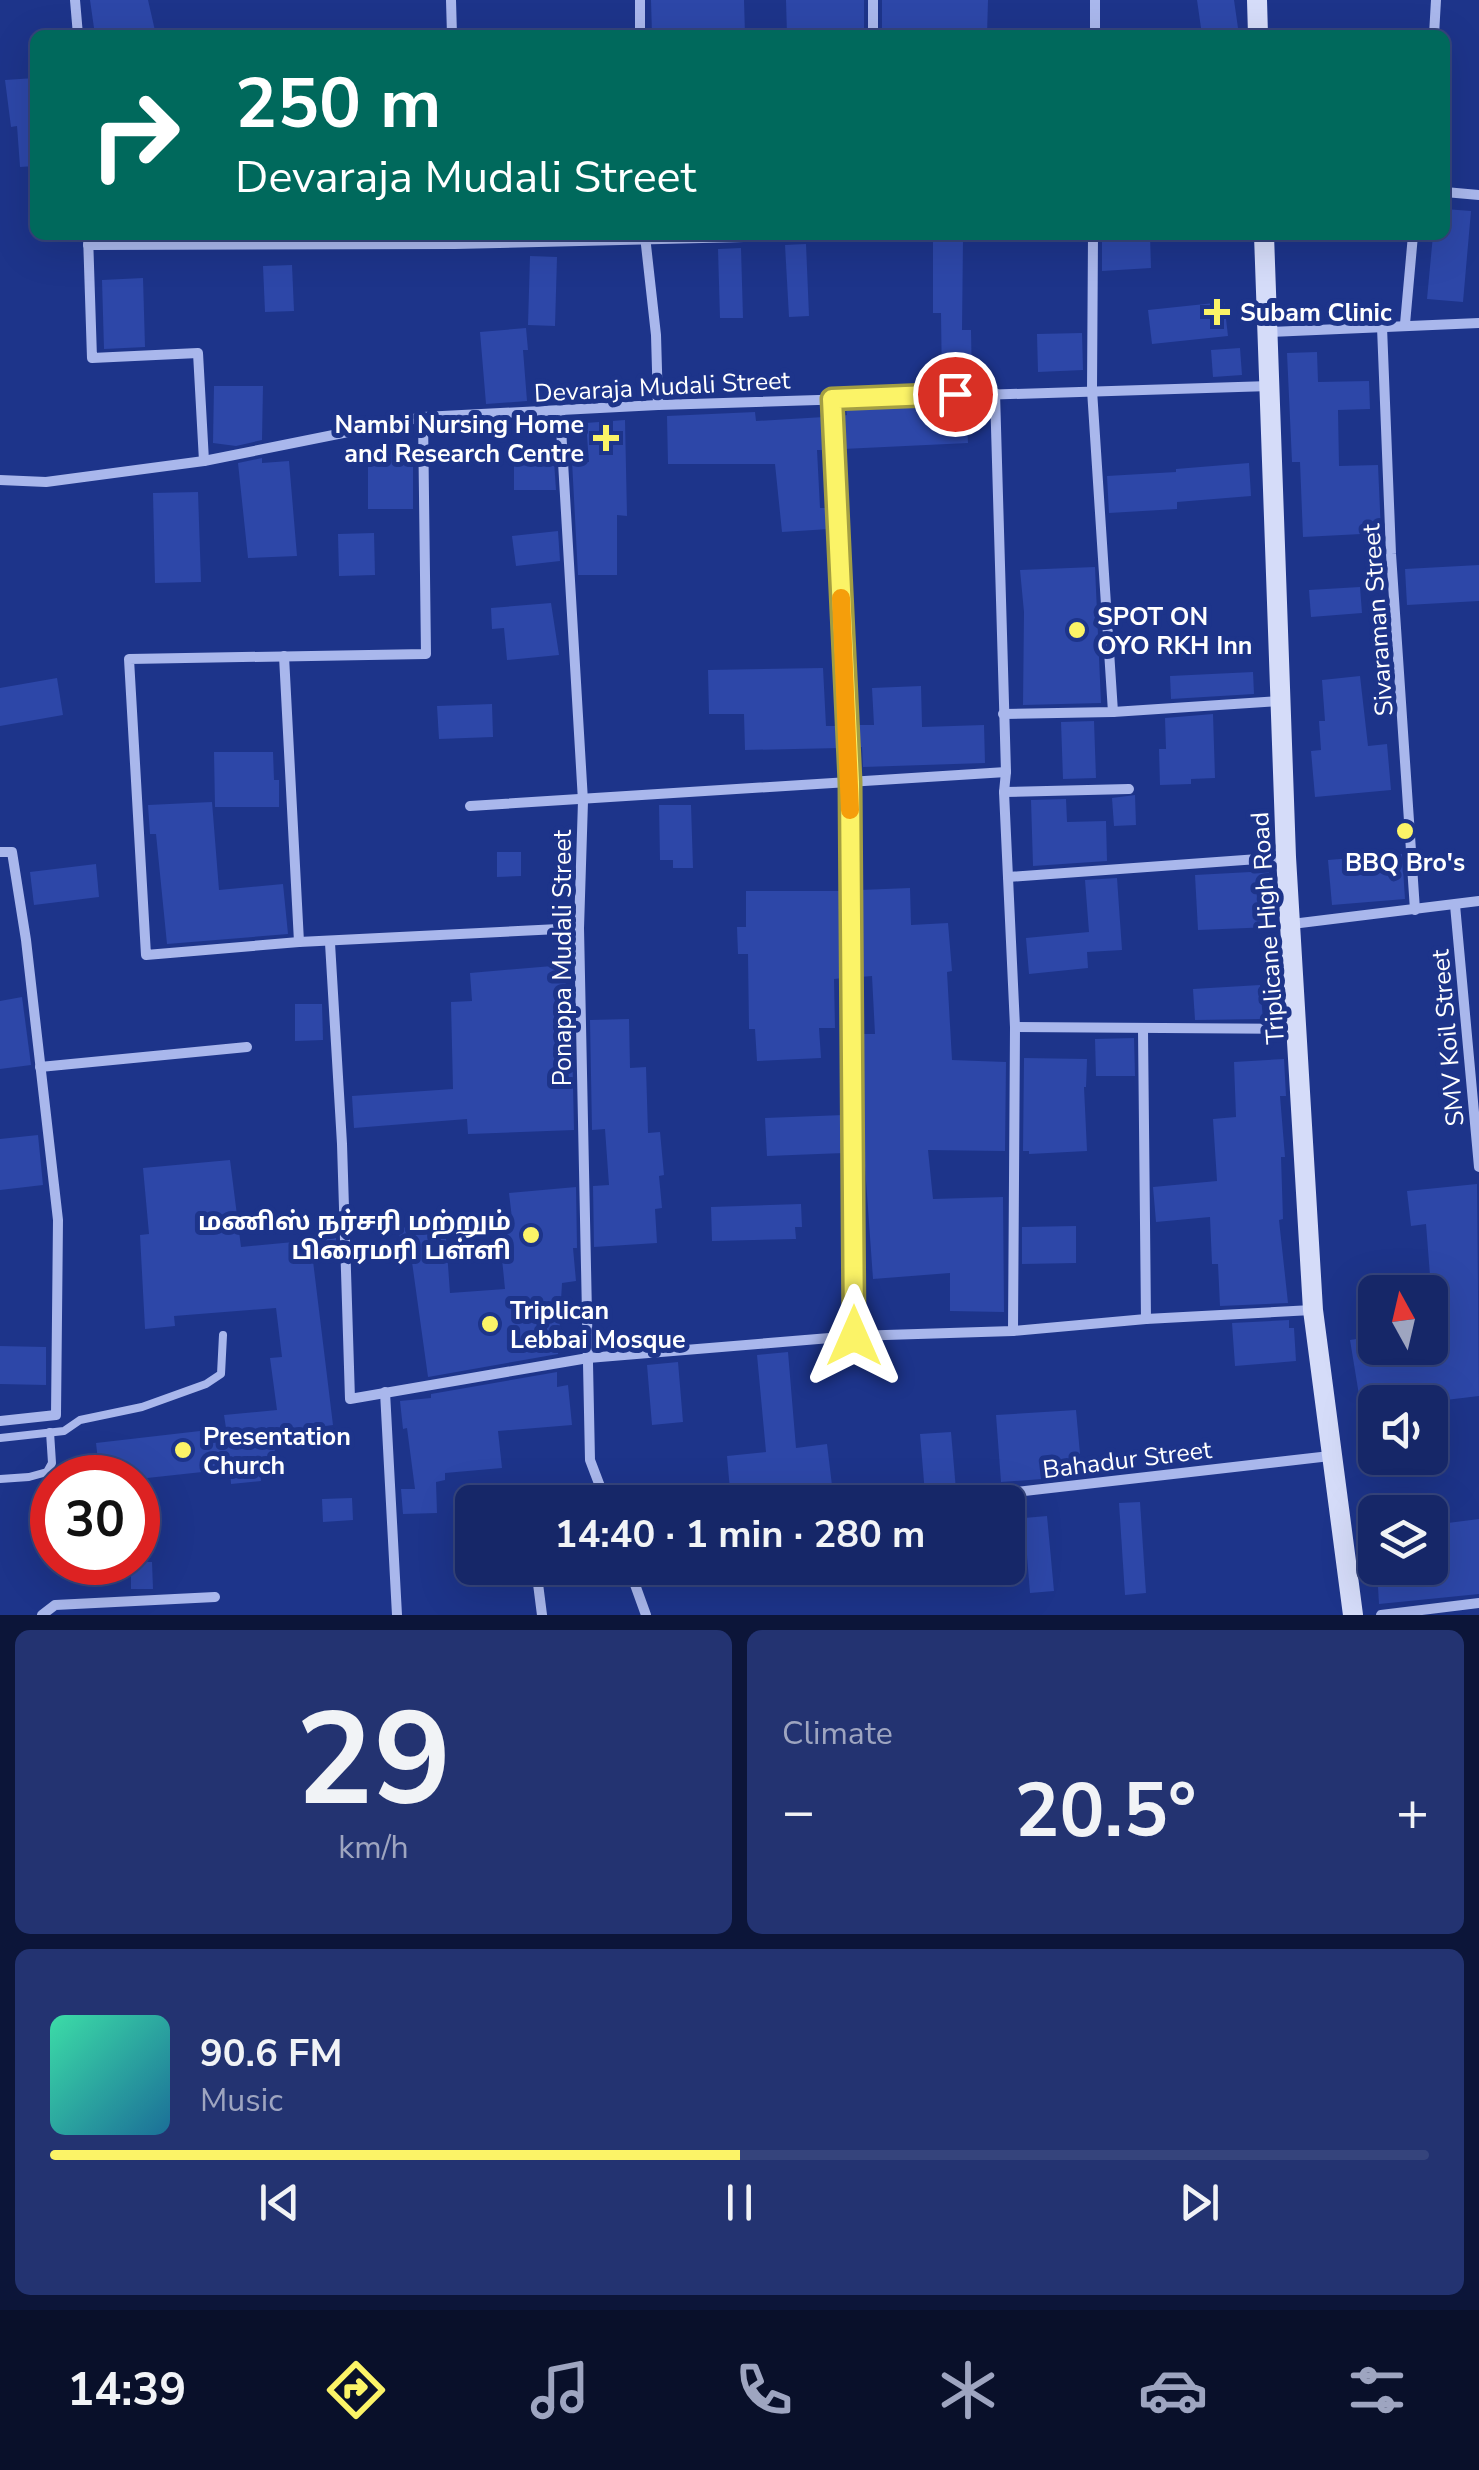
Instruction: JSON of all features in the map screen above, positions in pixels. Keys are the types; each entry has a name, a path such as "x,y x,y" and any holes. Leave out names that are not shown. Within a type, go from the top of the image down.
{"main road":[{"path":"1257,0 1258,30"},
{"name":"Triplicane High Road","path":"1264,240 1286,857 1313,1310 1353,1615"}],"street":[{"path":"74,0 77,30"},
{"path":"451,0 452,30"},
{"path":"640,0 640,30"},
{"path":"874,0 874,30"},
{"path":"1094,30 1095,0"},
{"path":"1434,30 1436,0"},
{"path":"1450,192 1479,195"},
{"path":"204,460 198,353 92,358 88,240 455,240"},
{"path":"645,240 656,335 658,405"},
{"path":"1094,240 1092,390 1113,712"},
{"path":"1405,324 1413,240"},
{"path":"1267,332 1479,322"},
{"name":"Sivaraman Street","path":"1382,327 1392,554 1416,910"},
{"name":"Devaraja Mudali Street","path":"0,480 46,482 204,460 422,416 1271,386"},
{"path":"995,393 1004,792 1015,1027 1014,1331"},
{"path":"832,399 850,782 854,1336"},
{"name":"Ponappa Mudali Street","path":"560,411 583,801 579,928 590,1460 600,1485"},
{"path":"422,416 426,654 129,659 146,955 299,942 579,928"},
{"path":"284,656 299,942"},
{"path":"1003,714 1113,712 1280,701"},
{"path":"470,806 1006,772"},
{"path":"1004,792 1128,788"},
{"path":"0,852 12,852 58,1220 56,1415 0,1421"},
{"path":"1008,877 1286,857"},
{"path":"1292,924 1479,900"},
{"name":"SMV Koil Street","path":"1455,904 1479,1167"},
{"path":"330,942 342,1144 350,1399 588,1358 854,1336 1014,1331 1313,1310"},
{"path":"1015,1027 1298,1029"},
{"path":"1143,1030 1146,1319"},
{"path":"40,1067 247,1047"},
{"path":"385,1392 398,1615"},
{"name":"Bahadur Street","path":"1025,1491 1330,1456"},
{"path":"538,1585 542,1615"},
{"path":"635,1585 646,1615"},
{"path":"42,1615 55,1605 215,1597"},
{"path":"1382,1615 1479,1603"}],"lane":[{"path":"0,1438 64,1431 80,1420 142,1407 206,1384 221,1374 223,1336"},
{"path":"0,1479 47,1472 52,1463 50,1432"}],"building":[{"path":"90,0 148,0 155,30 94,30"},
{"path":"651,0 744,0 745,30 652,30"},
{"path":"786,0 864,0 864,30 787,30"},
{"path":"882,0 988,0 987,30 882,30"},
{"path":"1197,0 1234,0 1238,30 1201,30"},
{"path":"30,78 30,166 20,167 17,126 11,127 5,80"},
{"path":"1450,209 1471,211 1463,302 1427,299 1433,240 1450,240"},
{"path":"933,240 963,240 962,330 971,330 972,385 964,387 942,387 941,313 933,313"},
{"path":"1102,240 1150,240 1151,268 1102,271"},
{"path":"806,244 809,316 789,317 785,245"},
{"path":"741,248 743,318 720,318 718,249"},
{"path":"530,256 557,257 555,326 528,325"},
{"path":"292,265 294,311 265,312 263,266"},
{"path":"143,278 145,347 104,349 102,280"},
{"path":"1224,302 1228,336 1152,344 1148,310"},
{"path":"526,328 528,350 523,350 527,401 486,404 480,332"},
{"path":"1082,333 1083,370 1038,372 1037,334"},
{"path":"1240,348 1242,375 1213,377 1211,350"},
{"path":"1317,352 1318,382 1369,381 1370,409 1338,410 1339,466 1378,465 1381,533 1303,537 1300,462 1292,462 1287,353"},
{"path":"214,386 263,386 262,440 236,446 213,443"},
{"path":"966,404 968,443 843,449 842,416 847,415 846,408"},
{"path":"755,412 756,421 824,417 826,450 817,450 820,508 828,508 829,529 782,532 775,464 668,464 667,416"},
{"path":"625,420 627,516 617,515 617,575 578,575 572,461 589,462 586,423"},
{"path":"368,450 413,450 413,509 368,509"},
{"path":"262,458 262,463 289,461 297,556 248,558 238,463"},
{"path":"514,461 554,461 556,490 514,490"},
{"path":"1249,463 1251,496 1177,502 1177,509 1109,513 1107,476"},
{"path":"198,492 201,582 155,583 153,493"},
{"path":"558,531 560,561 516,566 512,536"},
{"path":"374,533 375,575 339,576 338,534"},
{"path":"1479,565 1479,601 1407,605 1405,569"},
{"path":"1095,567 1101,703 1023,705 1024,612 1020,570"},
{"path":"1360,587 1362,613 1311,617 1309,590"},
{"path":"551,603 559,655 507,660 504,628 492,629 491,608"},
{"path":"823,668 826,726 839,726 840,748 745,750 744,714 709,714 708,670"},
{"path":"1253,672 1254,694 1171,699 1170,676"},
{"path":"1360,676 1368,746 1387,744 1391,790 1315,797 1311,751 1321,750 1319,721 1325,721 1322,680"},
{"path":"57,678 63,715 0,726 0,688"},
{"path":"921,686 922,727 984,725 985,763 863,767 856,725 874,725 872,688"},
{"path":"492,704 493,737 439,739 437,706"},
{"path":"1213,714 1215,778 1160,785 1159,749 1166,749 1165,718"},
{"path":"1094,721 1096,778 1063,779 1061,722"},
{"path":"214,752 273,752 279,807 215,807"},
{"path":"1135,795 1136,825 1114,826 1112,798"},
{"path":"1066,799 1067,822 1106,821 1107,861 1033,866 1031,800"},
{"path":"212,802 219,890 283,884 288,934 167,944 156,834 150,834 148,805"},
{"path":"659,805 691,805 693,868 673,868 673,860 660,860"},
{"path":"497,852 521,852 521,876 497,877"},
{"path":"1402,854 1405,899 1332,905 1328,860"},
{"path":"96,864 99,897 34,905 30,872"},
{"path":"1269,871 1272,927 1198,930 1195,875"},
{"path":"1117,878 1122,950 1087,952 1088,968 1029,974 1026,938 1089,932 1085,880"},
{"path":"910,888 911,925 948,923 952,1060 1006,1062 1005,1151 928,1150 933,1199 1003,1197 1004,1312 950,1311 950,1273 873,1279 861,1152 861,1034 875,1034 872,976 860,977 860,890"},
{"path":"746,891 842,891 843,978 834,979 835,1028 819,1028 821,1058 757,1061 755,1029 749,1029 748,954 738,954 737,927 746,927"},
{"path":"564,965 567,998 571,998 574,1130 468,1134 467,1119 354,1128 352,1096 453,1089 451,1002 472,1001 470,973"},
{"path":"1260,985 1263,1019 1195,1020 1193,989"},
{"path":"22,997 31,1065 0,1069 0,1001"},
{"path":"295,1004 322,1004 323,1040 295,1041"},
{"path":"629,1019 630,1068 646,1067 648,1133 660,1132 664,1175 659,1176 662,1208 655,1209 657,1243 594,1247 593,1186 609,1185 605,1129 592,1130 590,1020"},
{"path":"1134,1038 1135,1076 1096,1076 1095,1039"},
{"path":"1024,1058 1087,1059 1087,1151 1023,1151"},
{"path":"1284,1059 1286,1096 1280,1096 1285,1157 1281,1157 1283,1219 1279,1220 1288,1303 1220,1306 1218,1264 1212,1264 1210,1217 1156,1222 1153,1187 1217,1181 1213,1119 1236,1117 1234,1062"},
{"path":"844,1115 844,1153 767,1156 765,1118"},
{"path":"38,1135 43,1185 0,1190 0,1139"},
{"path":"230,1160 241,1247 336,1238 337,1258 313,1261 333,1425 273,1433 276,1464 260,1466 261,1481 231,1484 230,1469 160,1477 160,1455 97,1455 96,1443 226,1428 224,1415 277,1410 270,1358 282,1357 276,1308 174,1316 175,1326 145,1329 140,1235 149,1234 143,1168"},
{"path":"1477,1184 1479,1396 1448,1400 1448,1385 1358,1385 1358,1389 1350,1340 1358,1339 1358,1365 1448,1365 1448,1275 1430,1275 1426,1224 1411,1226 1407,1191"},
{"path":"576,1187 576,1281 562,1283 558,1354 428,1377 412,1262 402,1263 399,1228 445,1224 450,1293 505,1289 499,1228 513,1227 509,1193"},
{"path":"801,1204 802,1227 795,1227 796,1239 712,1241 711,1207"},
{"path":"1076,1226 1076,1263 1022,1264 1022,1227"},
{"path":"1289,1320 1289,1328 1294,1328 1296,1361 1235,1366 1232,1323"},
{"path":"0,1346 46,1347 46,1385 0,1384"},
{"path":"788,1352 796,1448 827,1444 832,1485 730,1485 727,1456 766,1452 757,1355"},
{"path":"678,1362 683,1422 652,1425 647,1365"},
{"path":"557,1372 557,1387 568,1385 572,1425 498,1431 502,1468 445,1473 445,1480 436,1482 437,1513 403,1514 401,1489 415,1489 400,1401"},
{"path":"1076,1410 1082,1476 1001,1482 996,1415"},
{"path":"951,1432 956,1485 924,1485 920,1434"},
{"path":"352,1498 353,1520 323,1522 322,1499"},
{"path":"1140,1502 1146,1593 1125,1595 1119,1503"},
{"path":"1047,1516 1054,1591 1030,1593 1025,1518"},
{"path":"1479,1519 1479,1594 1379,1604 1378,1585 1448,1585 1448,1523"},
{"path":"131,1585 153,1585 153,1589 131,1589"}],"slow traffic":[{"path":"841,598 850,810"}],"place":[{"name":"Subam Clinic","path":"1217,312"},
{"name":"Nambi Nursing Home and Research Centre","path":"606,438"},
{"name":"SPOT ON OYO RKH Inn","path":"1077,630"},
{"name":"BBQ Bro's","path":"1405,831"},
{"name":"மணிஸ் நர்சரி மற்றும் பிரைமரி பள்ளி","path":"531,1235"},
{"name":"Triplican Lebbai Mosque","path":"490,1324"},
{"name":"Presentation Church","path":"183,1450"}],"route":[{"path":"854,1336 850,782 832,399 955,394"}]}
